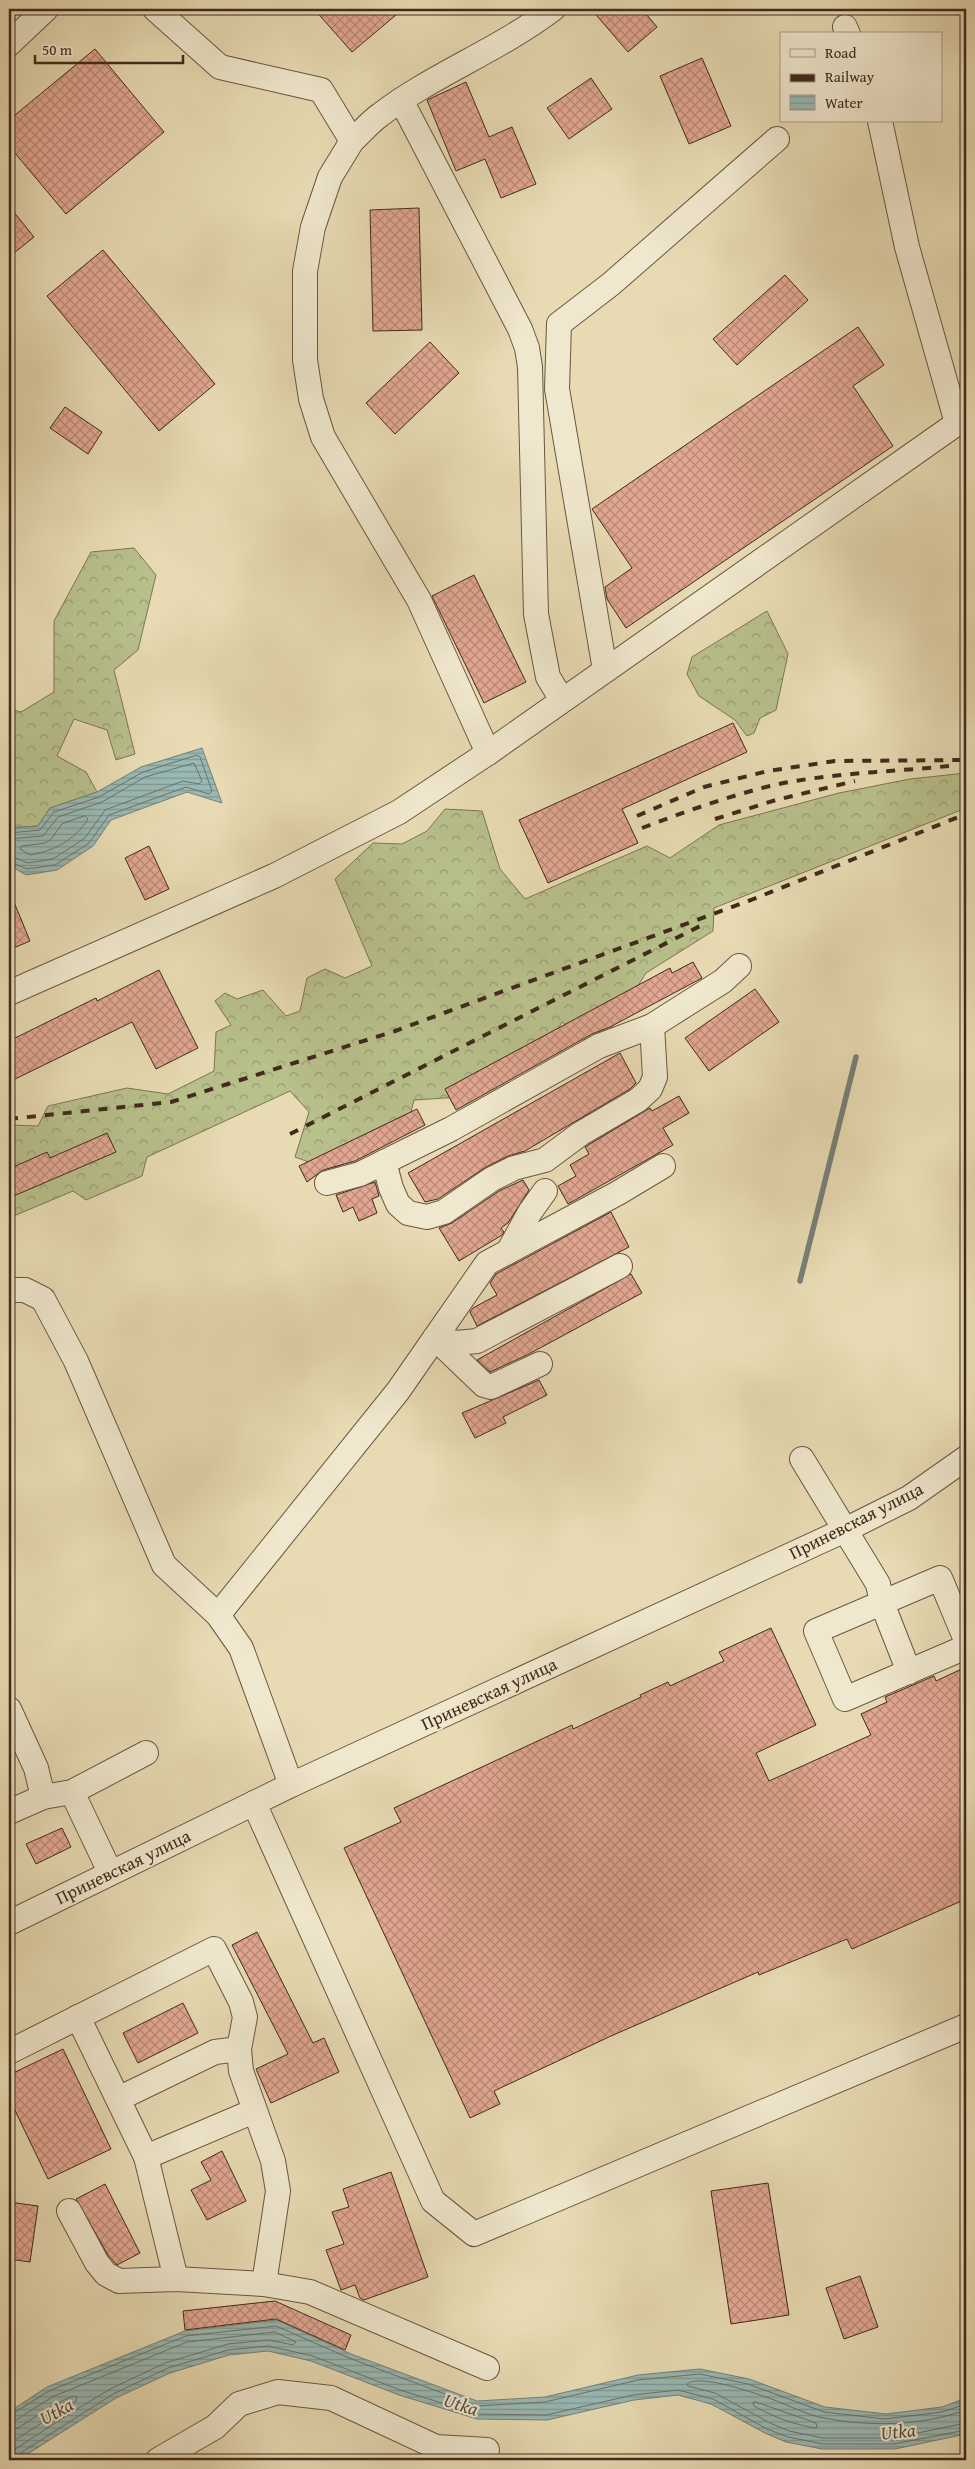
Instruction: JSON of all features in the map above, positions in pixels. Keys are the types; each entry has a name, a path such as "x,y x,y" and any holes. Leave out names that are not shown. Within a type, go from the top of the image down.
{"street":[{"path":"9,44 46,9"},
{"path":"155,9 220,68 321,90 352,140"},
{"path":"488,753 419,600 323,437 311,399 305,360 306,271 312,227 330,177 352,140 379,116 401,100 523,31 552,9"},
{"path":"401,100 520,329 527,348 530,368 536,614 548,677 562,700"},
{"path":"9,993 274,876 399,812 488,753 962,420 907,247 880,122"},
{"path":"605,670 557,389 559,324 611,284 777,139"},
{"path":"327,1183 360,1174 451,1129 598,1046 652,1026 723,981 739,966"},
{"path":"384,1162 390,1188 398,1204 408,1213 427,1217 444,1212 492,1179 514,1168 544,1160 580,1134 638,1100 650,1089 655,1077 652,1026"},
{"path":"544,1160 545,1191 555,1227"},
{"path":"218,1615 398,1391 486,1263 555,1227 663,1166"},
{"path":"508,1252 530,1212 545,1191"},
{"path":"435,1338 457,1344 477,1341 620,1266"},
{"path":"9,1290 25,1290 43,1299 76,1362 164,1565 218,1615 240,1648 292,1785"},
{"path":"435,1338 484,1385 491,1387 540,1364"},
{"name":"Приневская улица","path":"9,1923 110,1872 292,1785 845,1530 909,1498 966,1458"},
{"path":"802,1459 878,1584 882,1603 909,1672"},
{"path":"966,1640 940,1578 816,1631 846,1699 966,1647"},
{"path":"9,1709 36,1768 43,1796"},
{"path":"9,1812 43,1796 72,1792 146,1753"},
{"path":"72,1792 110,1872"},
{"path":"254,1803 433,2201 474,2234 964,2034"},
{"path":"9,2052 214,1948 241,2002 246,2017 239,2049 241,2071 273,2161 278,2191 264,2284"},
{"path":"78,2017 146,2157 176,2279"},
{"path":"118,2099 215,2052 239,2049"},
{"path":"146,2157 254,2111"},
{"path":"69,2211 97,2263 106,2274 119,2281 176,2279 264,2284 310,2292 487,2368"},
{"path":"158,2460 215,2426 239,2404 278,2392 331,2398 436,2448 487,2450"}],"green space":[{"path":"134,548 156,575 138,650 114,670 135,754 116,760 107,730 74,719 57,756 86,772 97,792 50,808 38,826 9,828 9,709 21,712 54,692 54,621 91,552"},
{"path":"767,611 788,654 776,710 760,718 754,733 747,736 735,720 699,696 687,674 692,657"},
{"path":"966,773 966,808 714,908 713,931 646,973 610,1030 585,1040 562,1022 548,1046 461,1097 414,1100 410,1116 381,1144 331,1170 295,1157 309,1112 290,1091 147,1157 142,1176 86,1200 73,1191 9,1218 9,1125 38,1126 48,1106 127,1088 168,1094 214,1071 216,1032 231,1025 215,1001 225,993 237,999 263,990 286,1016 300,1011 307,978 325,969 345,978 372,966 335,879 373,843 402,844 427,831 445,809 482,811 500,869 525,899 647,846 670,858 719,825 839,793 910,779"}],"water":[{"path":"202,748 222,803 187,792 111,820 93,846 57,870 26,875 9,865 9,828 38,826 50,808 97,792 141,767"},
{"name":"Utka","path":"277,2320 351,2354 477,2401 545,2397 638,2375 700,2369 749,2379 825,2407 886,2414 942,2407 966,2398 966,2434 895,2449 822,2449 786,2442 711,2404 678,2395 634,2400 547,2420 477,2419 399,2395 311,2361 268,2351 229,2355 170,2373 116,2398 18,2460 9,2460 9,2412 47,2387 185,2331"}],"building":[{"path":"314,9 403,9 352,52"},
{"path":"591,9 642,9 657,27 628,52"},
{"path":"95,49 164,132 66,214 9,146 9,120"},
{"path":"702,58 731,126 689,144 660,76"},
{"path":"591,78 612,109 569,139 547,108"},
{"path":"466,82 489,137 512,127 536,184 501,198 485,159 456,171 427,100"},
{"path":"9,206 34,237 9,257"},
{"path":"419,208 422,330 373,331 370,210"},
{"path":"103,250 215,384 159,431 47,296"},
{"path":"785,275 808,300 737,365 713,339"},
{"path":"858,327 884,365 853,386 893,446 626,628 607,599 605,587 632,568 592,509"},
{"path":"430,342 459,373 395,434 366,403"},
{"path":"65,407 102,432 88,454 50,428"},
{"path":"474,575 526,682 484,703 432,596"},
{"path":"733,723 747,752 622,809 638,843 548,883 519,820"},
{"path":"149,846 169,889 145,900 125,858"},
{"path":"9,890 30,941 9,950"},
{"path":"693,962 702,978 610,1027 592,1034 456,1110 445,1089 670,968 672,973"},
{"path":"159,970 198,1048 156,1069 132,1022 9,1082 9,1041 96,998 97,1001"},
{"path":"755,989 779,1022 709,1071 685,1038"},
{"path":"620,1053 636,1083 630,1089 525,1151 508,1156 486,1167 438,1199 425,1202 408,1173"},
{"path":"679,1096 689,1113 663,1128 673,1145 568,1204 558,1186 576,1176 570,1165 589,1154 585,1147 650,1108 652,1111"},
{"path":"417,1109 425,1125 355,1161 323,1170 307,1182 299,1166"},
{"path":"107,1133 116,1152 9,1198 9,1169 47,1152 50,1158"},
{"path":"523,1180 529,1190 508,1223 501,1228 504,1232 502,1235 459,1261 439,1228 452,1223 499,1191"},
{"path":"375,1182 379,1196 372,1199 377,1213 359,1221 353,1207 343,1212 336,1195"},
{"path":"611,1212 629,1247 477,1326 470,1312 473,1308 497,1295 490,1283 496,1274"},
{"path":"631,1274 642,1293 527,1355 490,1372 477,1360"},
{"path":"539,1380 547,1395 503,1417 506,1423 475,1438 462,1413"},
{"path":"771,1628 816,1725 756,1753 769,1781 871,1735 861,1714 887,1702 885,1697 934,1676 936,1681 966,1667 966,1899 852,1949 847,1939 759,1975 758,1972 611,2036 494,2091 500,2104 470,2118 344,1848 401,1822 394,1808 572,1725 573,1729 668,1682 670,1686 724,1661 719,1652"},
{"path":"62,1828 71,1847 36,1864 26,1844"},
{"path":"257,1932 313,2043 324,2038 339,2072 271,2103 256,2069 288,2054 232,1945"},
{"path":"183,2003 198,2033 138,2063 123,2033"},
{"path":"63,2049 111,2149 48,2179 9,2098 9,2075"},
{"path":"222,2151 246,2201 207,2220 191,2190 211,2180 201,2162"},
{"path":"391,2172 428,2277 364,2300 360,2298 355,2285 341,2290 326,2250 344,2244 332,2212 349,2207 343,2189"},
{"path":"768,2183 789,2315 731,2324 711,2191"},
{"path":"105,2184 140,2253 117,2265 108,2255 76,2199"},
{"path":"9,2202 38,2206 30,2262 9,2259"},
{"path":"860,2276 878,2327 844,2339 826,2288"},
{"path":"275,2301 351,2335 345,2350 276,2319 185,2330 183,2311"}],"waterway":[{"path":"800,1281 856,1057"}],"railway":[{"path":"637,816 704,787 768,771 835,761 966,760"},
{"path":"642,828 705,805 770,786 814,778 949,766"},
{"path":"715,819 776,800 855,781"},
{"path":"9,1119 171,1102 395,1031 751,900 966,814"},
{"path":"290,1134 706,923"}]}
